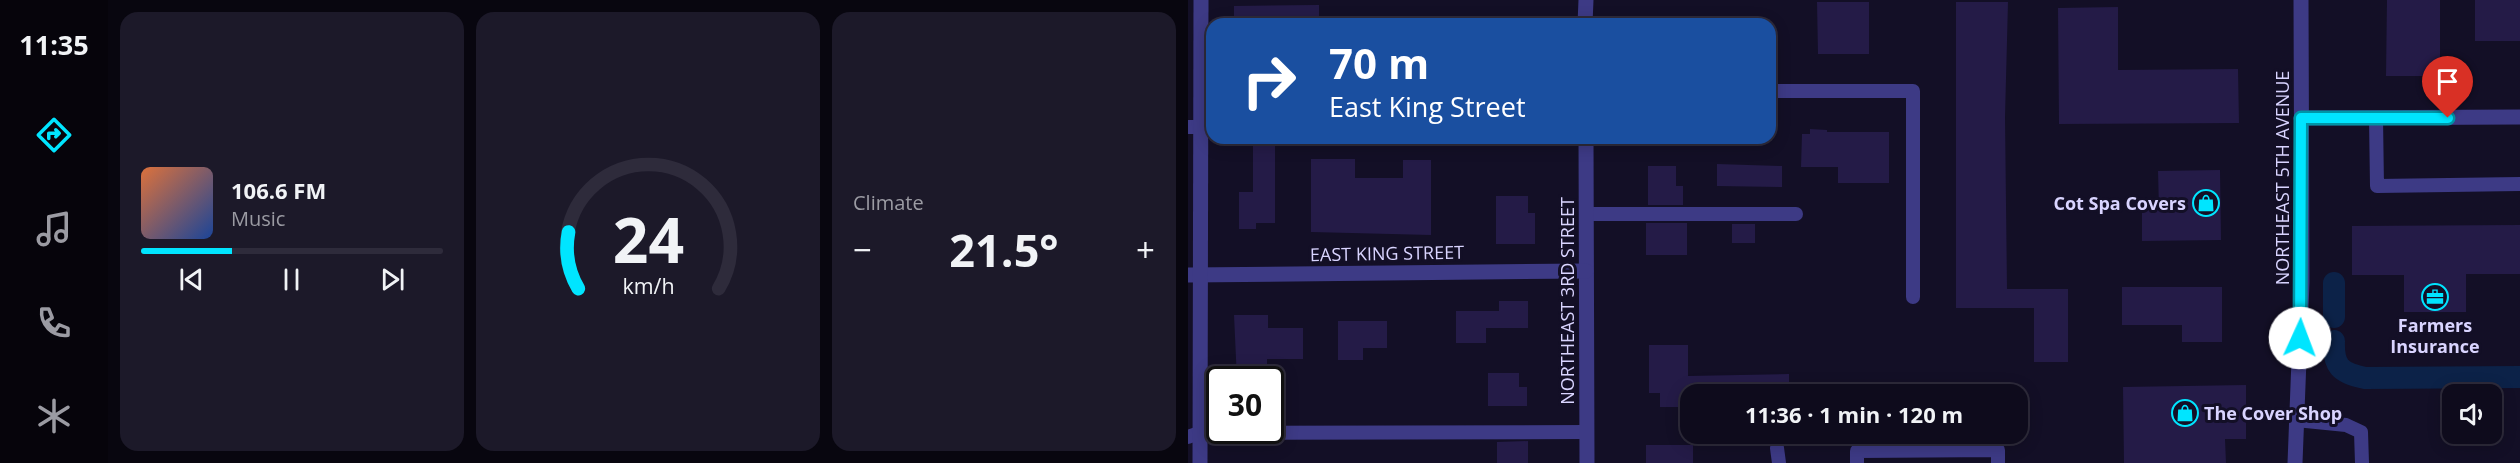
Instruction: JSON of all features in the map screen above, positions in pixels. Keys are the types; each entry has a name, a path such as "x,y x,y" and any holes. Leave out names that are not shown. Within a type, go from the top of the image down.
{"street":[{"path":"1200,463 1194,435 1201,0"},
{"path":"1586,0 1586,18"},
{"name":"NORTHEAST 5TH AVENUE","path":"2295,463 2302,282 2301,0"},
{"path":"2301,118 2520,117"},
{"name":"NORTHEAST 3RD STREET","path":"1586,144 1587,463"},
{"name":"EAST KING STREET","path":"1195,275 1586,270"}],"lane":[{"path":"1776,91 1913,92 1913,297"},
{"path":"2376,118 2376,186 2520,184"},
{"path":"1586,214 1796,214"},
{"path":"2296,420 2346,425 2361,432 2362,463"},
{"path":"1194,435 1587,432"},
{"path":"1777,448 1779,463"},
{"path":"1857,463 1857,451 1998,450 1998,463"}],"building":[{"path":"2387,0 2440,0 2440,76 2386,76"},
{"path":"2475,0 2520,0 2520,41 2475,41"},
{"path":"1817,2 1869,2 1869,54 1818,54"},
{"path":"1956,2 2008,2 2005,117 2007,289 2068,289 2068,362 2034,362 2034,308 1956,308"},
{"path":"1319,5 1319,18 1234,18 1234,6"},
{"path":"2118,7 2118,70 2238,69 2239,123 2059,124 2058,8"},
{"path":"1810,129 1827,130 1827,132 1889,132 1889,183 1838,183 1838,167 1801,167 1802,134 1810,134"},
{"path":"1253,144 1275,144 1275,223 1256,223 1256,229 1239,229 1239,192 1253,192"},
{"path":"1311,159 1355,159 1355,178 1403,178 1403,160 1431,160 1431,235 1311,232"},
{"path":"1717,164 1782,166 1782,187 1717,186"},
{"path":"1648,166 1676,166 1676,186 1683,186 1683,205 1648,205"},
{"path":"2220,170 2221,240 2142,241 2142,208 2159,208 2158,171"},
{"path":"1496,196 1528,196 1528,213 1535,213 1535,244 1496,244"},
{"path":"1646,223 1687,223 1687,255 1646,255"},
{"path":"1732,224 1755,224 1755,243 1732,243"},
{"path":"2520,225 2520,274 2466,274 2466,312 2404,312 2404,275 2352,275 2352,226"},
{"path":"2122,287 2222,287 2222,342 2182,342 2182,325 2122,325"},
{"path":"1499,301 1528,301 1528,328 1486,328 1486,343 1456,343 1456,311 1499,311"},
{"path":"1234,315 1268,315 1268,328 1303,328 1303,359 1267,359 1267,366 1236,366"},
{"path":"1338,321 1387,321 1387,348 1363,348 1363,360 1338,360"},
{"path":"1649,345 1688,345 1688,376 1789,374 1789,384 1680,384 1680,407 1660,407 1660,393 1649,393"},
{"path":"1488,373 1519,373 1519,387 1527,387 1527,406 1488,406"},
{"name":"The Cover Shop","path":"2246,385 2246,439 2225,439 2226,463 2124,463 2123,387"},
{"path":"1528,441 1528,463 1497,463 1497,442"},
{"path":"1646,445 1693,445 1693,463 1646,463"}],"waterway":[{"path":"2334,283 2334,317"},
{"path":"2334,341 2335,357 2340,367 2349,374 2365,378 2520,377"}],"place":[{"name":"Cot Spa Covers","path":"2206,203"},
{"name":"Farmers Insurance","path":"2435,297"},
{"name":"The Cover Shop","path":"2185,413"}],"route":[{"path":"2300,338 2301,118 2448,118"}]}
